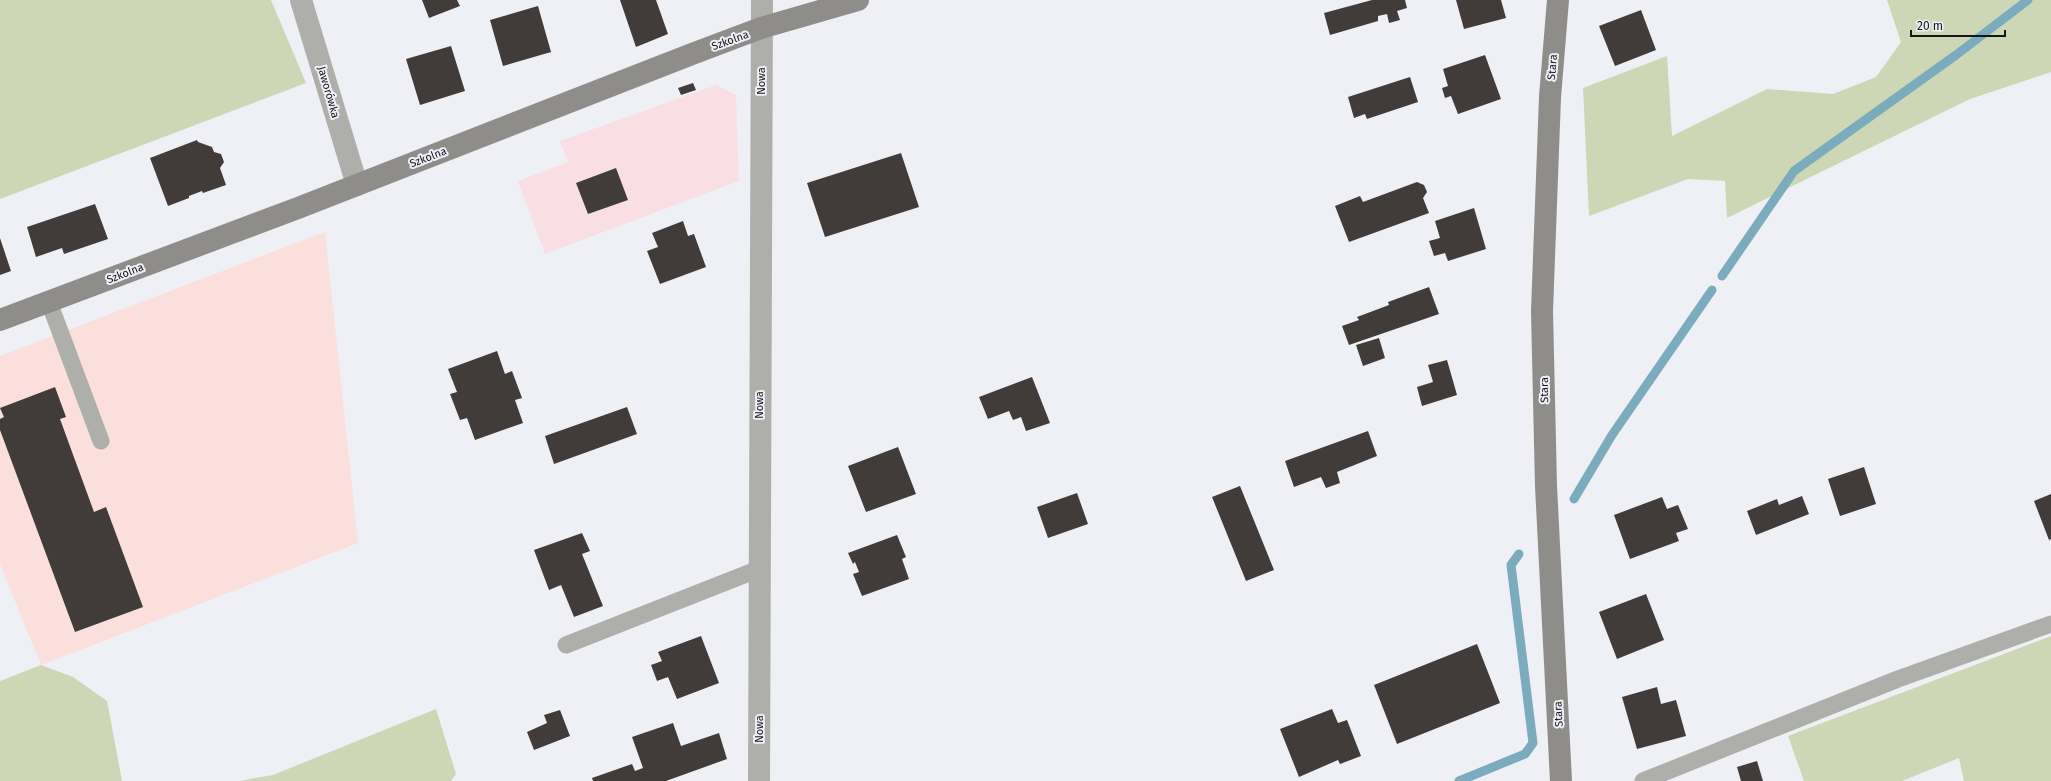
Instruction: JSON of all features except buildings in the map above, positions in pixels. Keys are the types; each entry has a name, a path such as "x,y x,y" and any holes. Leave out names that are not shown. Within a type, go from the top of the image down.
{"street":[{"name":"Jaworówka","path":"300,0 357,185"},
{"name":"Nowa","path":"759,781 762,0"},
{"name":"Szkolna","path":"0,320 357,185 761,28 858,0"},
{"name":"Stara","path":"1558,0 1550,97 1542,311 1546,486 1561,781"}],"lane":[{"path":"49,302 101,441"},
{"path":"566,645 759,569"},
{"path":"1643,781 1898,679 2051,624"}],"shaded area":[{"path":"716,85 736,95 739,181 545,254 518,181 568,162 560,141"},
{"path":"325,232 358,543 41,665 0,564 0,356"}],"green space":[{"path":"0,0 271,0 306,83 0,199"},
{"path":"1887,0 2051,0 2051,72 1970,99 1727,218 1725,181 1688,179 1589,216 1583,88 1667,56 1672,136 1767,89 1833,94 1876,77 1901,42"},
{"path":"2051,636 2051,781 1964,781 1959,758 1902,781 1804,781 1788,736"},
{"path":"41,665 73,677 107,701 122,781 0,781 0,681"},
{"path":"436,709 456,774 451,781 239,781 273,775"}],"waterway":[{"path":"1722,276 1794,171 1956,55 2028,0"},
{"path":"1574,499 1612,435 1712,290"},
{"path":"1459,781 1525,754 1533,743 1511,565 1519,554"}]}
